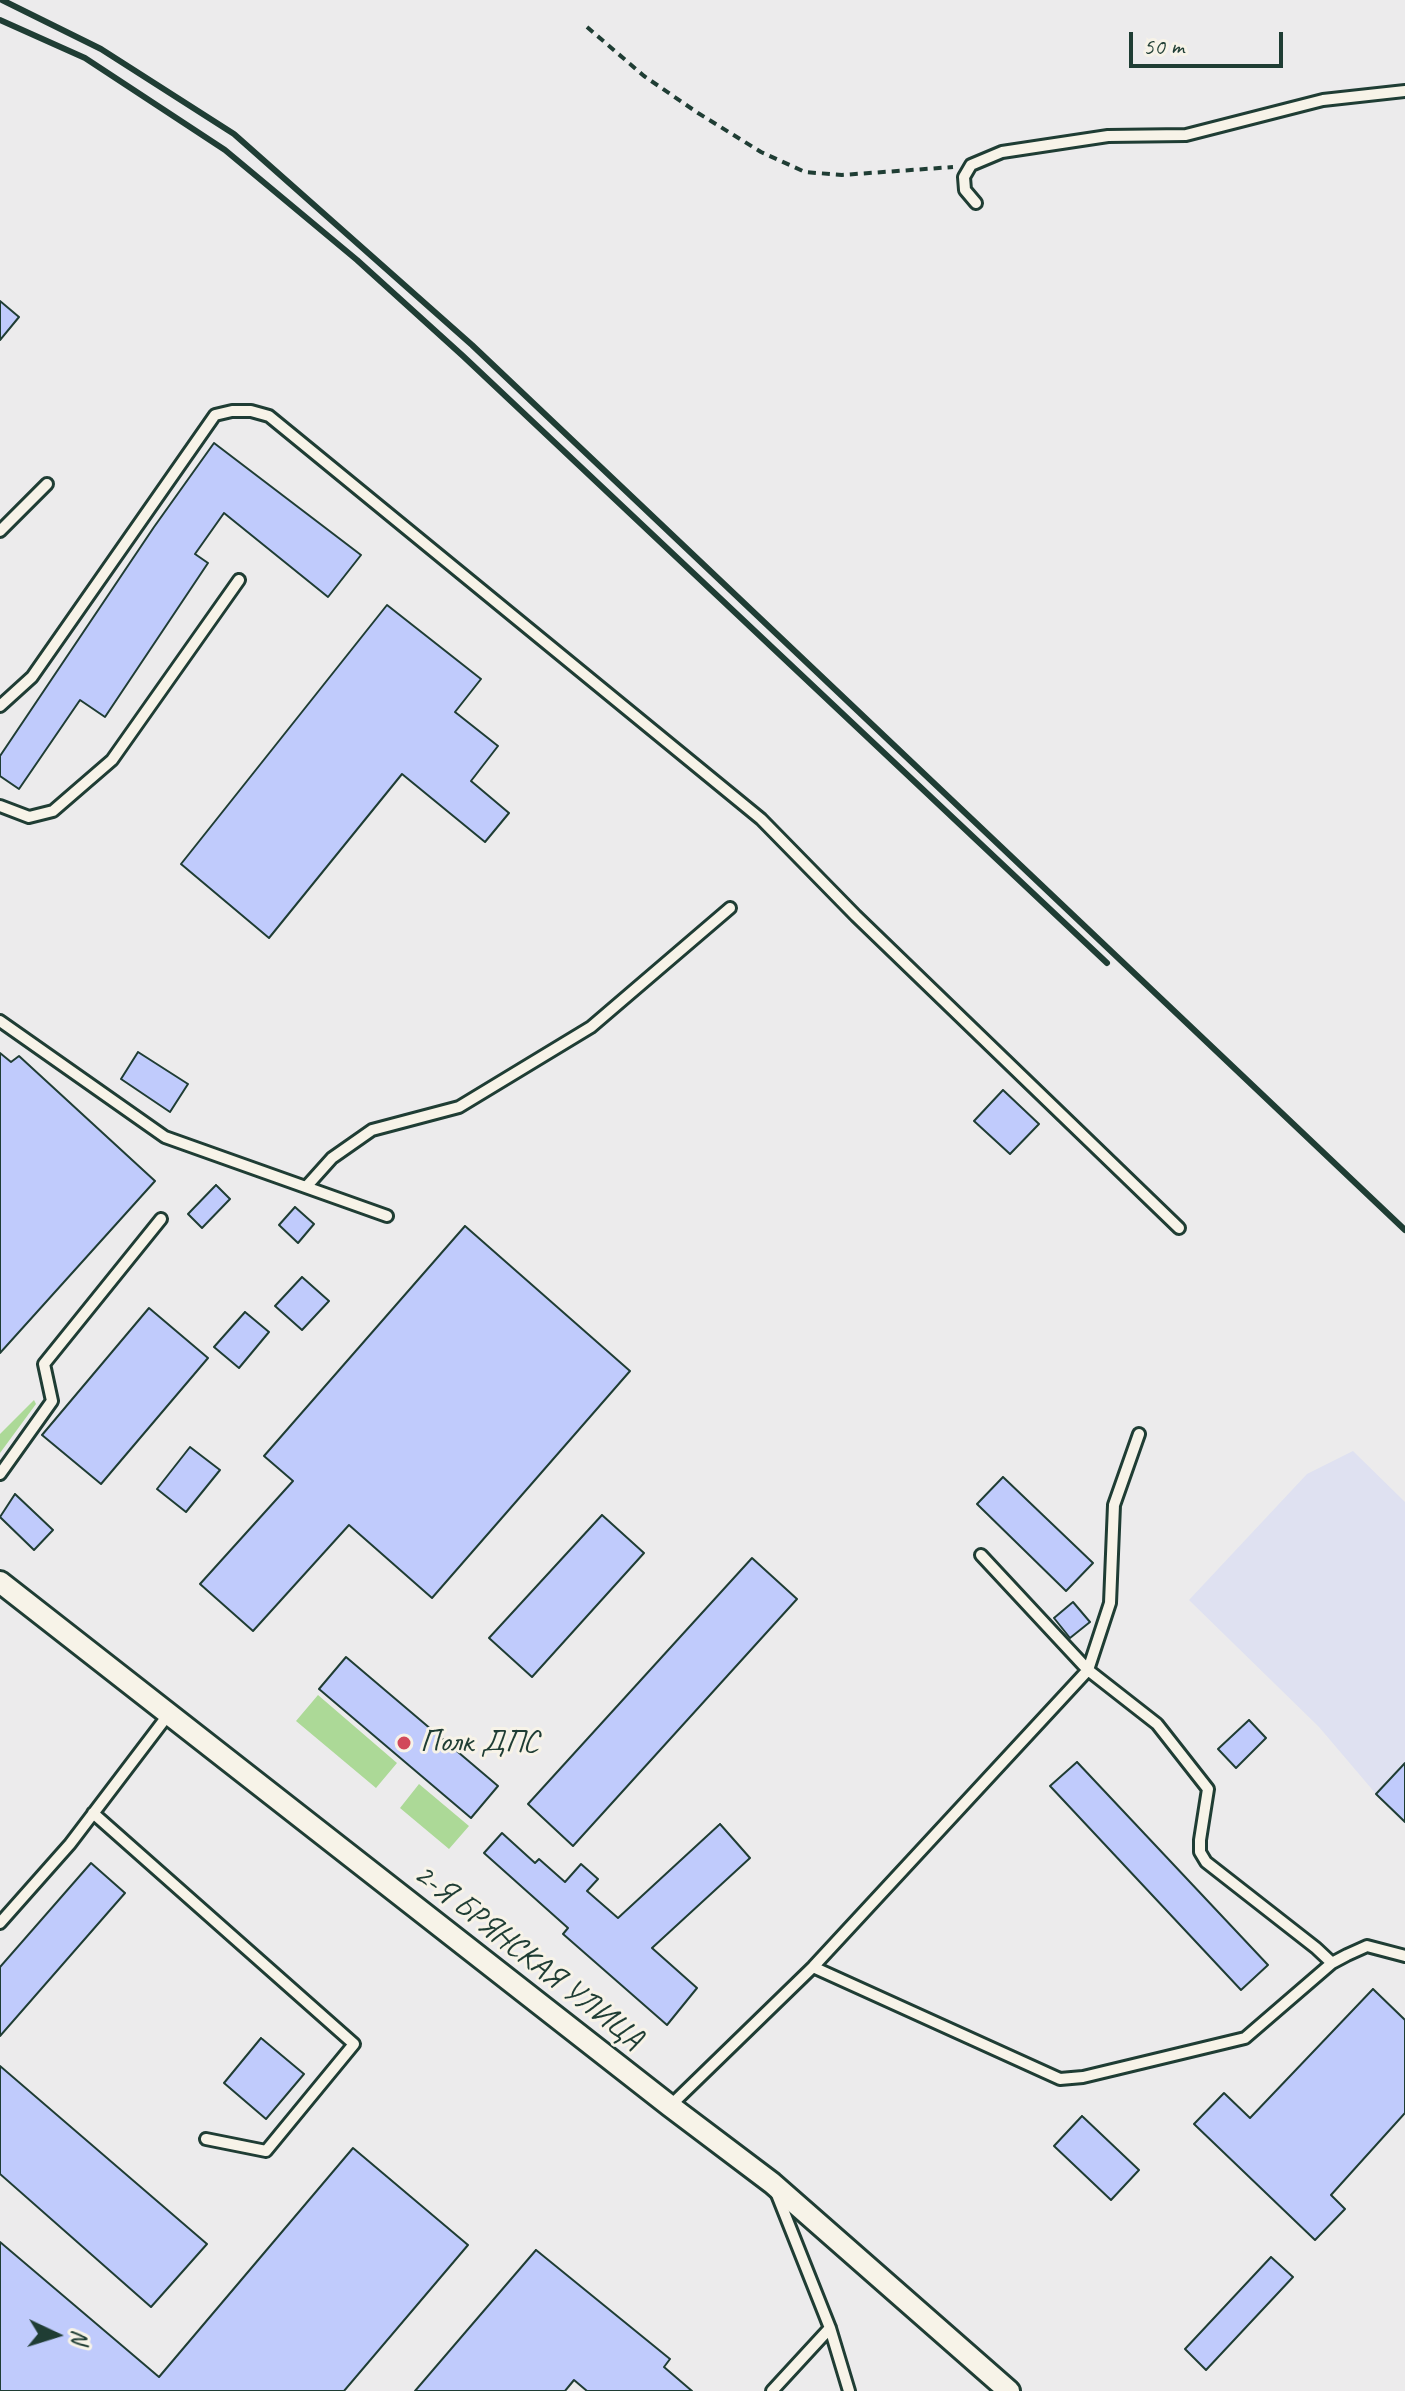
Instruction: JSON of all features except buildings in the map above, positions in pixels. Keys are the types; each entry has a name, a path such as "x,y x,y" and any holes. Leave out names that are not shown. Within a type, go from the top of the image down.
{"street":[{"name":"2-Я БРЯНСКАЯ УЛИЦА","path":"0,1582 772,2183 1009,2391"}],"lane":[{"path":"976,203 965,190 964,177 971,165 1002,152 1108,136 1186,135 1323,100 1405,91"},
{"path":"0,706 32,677 215,415 251,411 269,416 761,819 867,927 1179,1228"},
{"path":"0,531 47,484"},
{"path":"0,806 29,817 53,811 112,760 239,580"},
{"path":"306,1187 332,1158 372,1130 459,1107 591,1027 730,908"},
{"path":"0,1021 165,1137 387,1216"},
{"path":"0,1474 52,1401 44,1364 161,1219"},
{"path":"670,2106 813,1967 1088,1670 1110,1603 1114,1505 1139,1434"},
{"path":"981,1555 1088,1670 1157,1724 1208,1789 1200,1840 1200,1852 1206,1862 1332,1963"},
{"path":"0,1923 70,1844 168,1715"},
{"path":"93,1813 354,2044 266,2151 206,2139"},
{"path":"813,1967 1060,2079 1083,2077 1245,2038 1332,1963 1367,1946 1405,1956"},
{"path":"772,2183 830,2328 849,2391"},
{"path":"772,2391 830,2328"}],"path":[{"path":"587,27 644,76 698,113 761,152 805,172 882,174 971,165"}],"shaded area":[{"path":"1353,1451 1405,1502 1405,1824 1319,1727 1189,1600 1307,1474"}],"green space":[{"path":"34,1400 36,1404 0,1453 0,1434"},
{"path":"318,1695 397,1763 376,1788 296,1721"},
{"path":"419,1784 469,1826 449,1849 400,1808"}],"railway":[{"path":"2,0 101,49 234,134 472,345 1405,1230"},
{"path":"0,20 85,58 225,150 357,260 463,356 1107,963"}],"place":[{"name":"Полк ДПС","path":"404,1743"}]}
